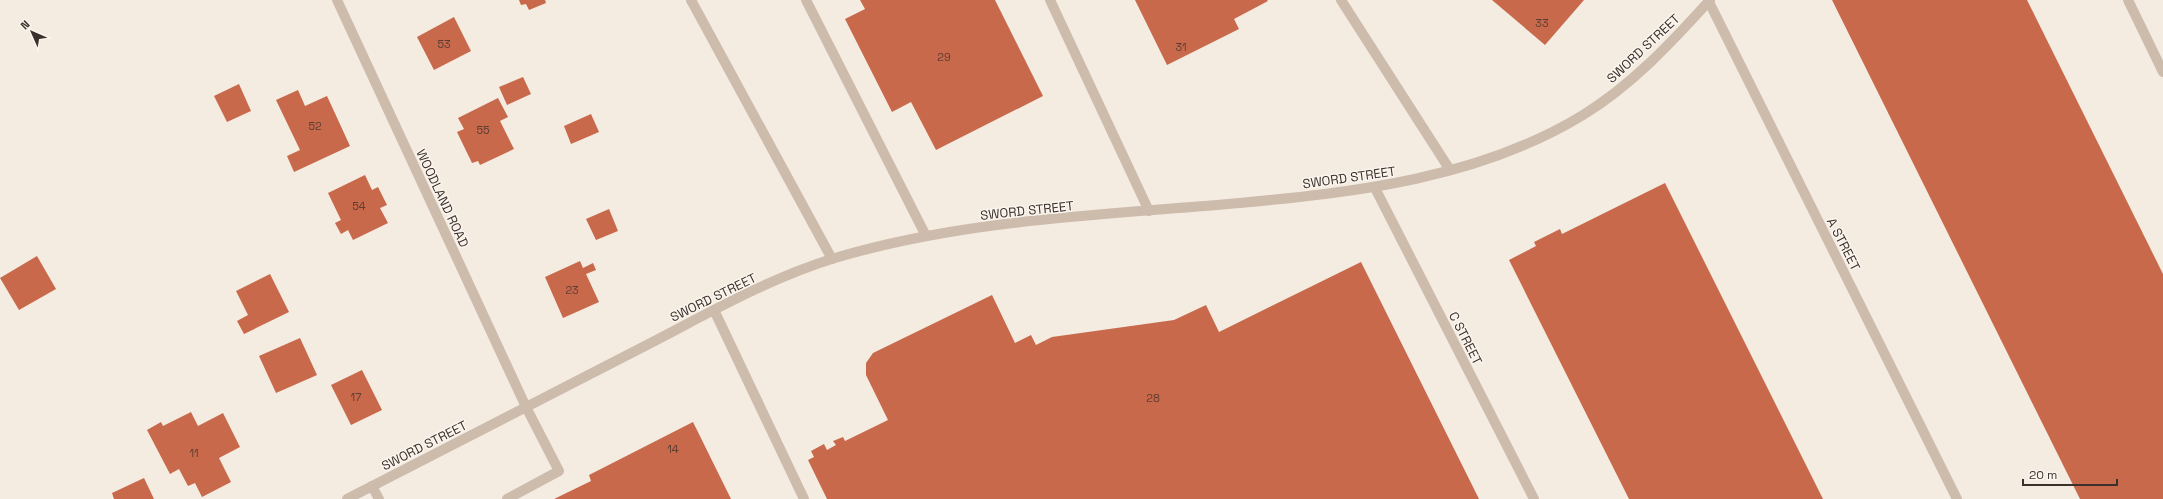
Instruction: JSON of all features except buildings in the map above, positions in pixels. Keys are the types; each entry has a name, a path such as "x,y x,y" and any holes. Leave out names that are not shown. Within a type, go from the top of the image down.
{"street":[{"name":"WOODLAND ROAD","path":"337,0 526,407 559,471 507,499"},
{"path":"691,0 832,259"},
{"path":"806,0 926,236"},
{"path":"1050,0 1149,211"},
{"path":"1341,0 1450,170"},
{"path":"2128,0 2163,72"},
{"name":"SWORD STREET","path":"347,499 714,310 780,280 832,259 926,236 1012,223 1149,211 1375,188 1450,170 1515,149 1553,132 1586,113 1616,92 1664,50 1709,1"},
{"name":"A STREET","path":"1709,1 1957,499"},
{"name":"C STREET","path":"1375,188 1534,499"},
{"path":"714,310 804,499"},
{"path":"372,486 379,499"}]}
